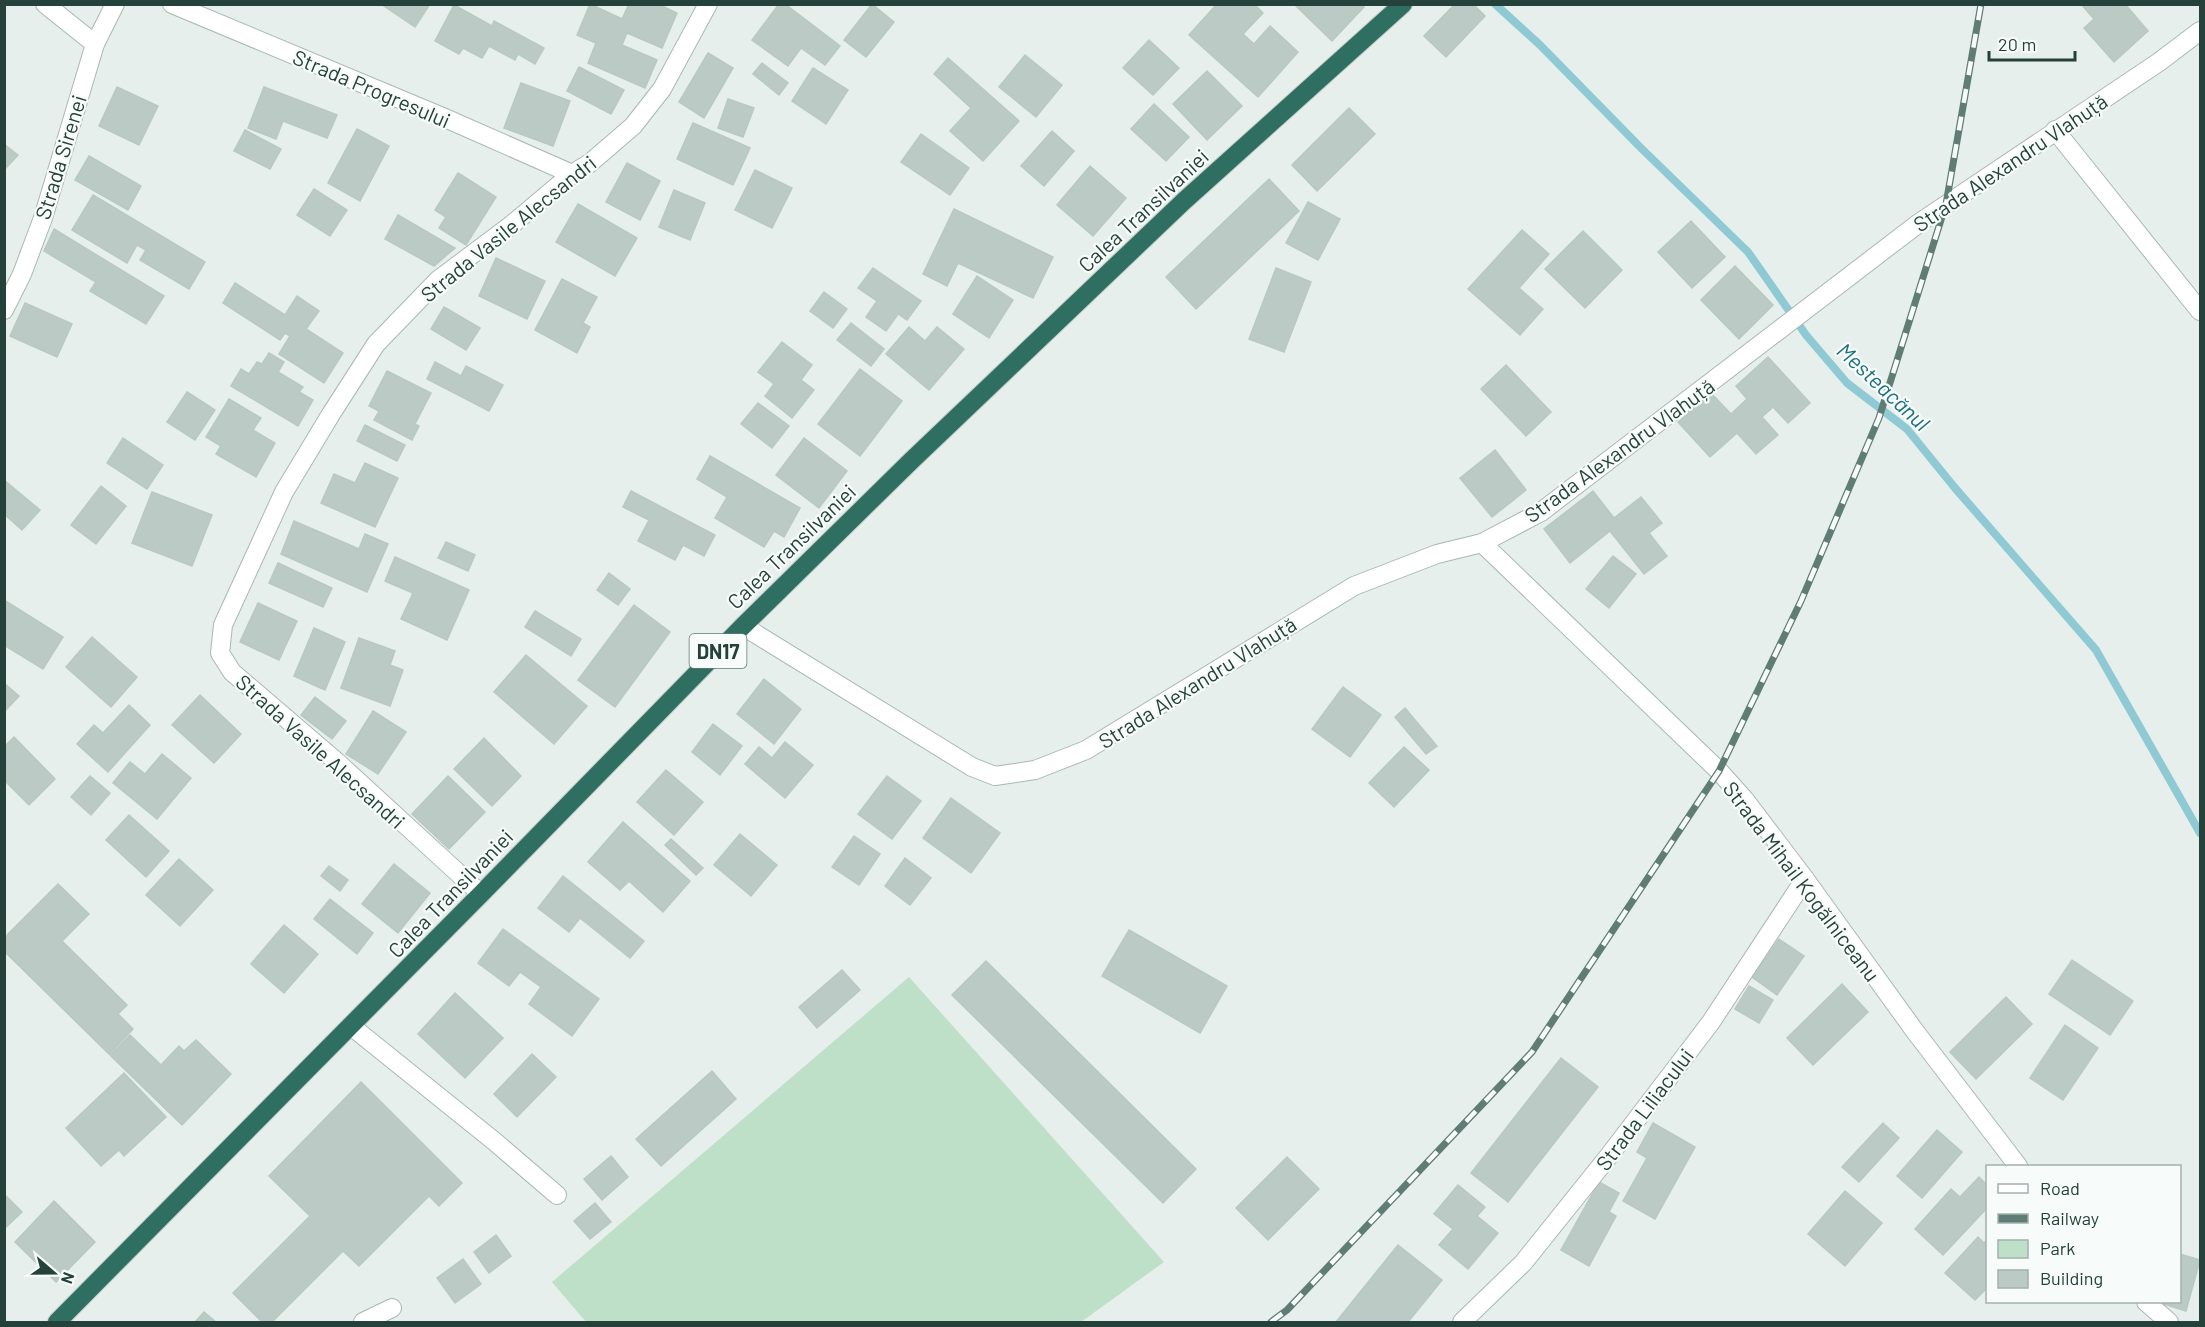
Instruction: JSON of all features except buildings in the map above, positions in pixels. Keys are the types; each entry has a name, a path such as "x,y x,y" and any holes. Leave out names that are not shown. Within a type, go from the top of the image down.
{"highway":[{"name":"Calea Transilvaniei","path":"57,1323 743,626 911,461 1184,201 1403,4"}],"street":[{"path":"45,4 95,44"},
{"name":"Strada Sirenei","path":"4,310 22,273 43,218 95,44 115,4"},
{"name":"Strada Progresului","path":"172,4 445,118 572,174"},
{"name":"Strada Vasile Alecsandri","path":"481,894 337,762 232,672 220,653 223,625 284,492 376,344 438,280 510,226 572,174 590,163 633,126 662,89 708,4"},
{"name":"Strada Alexandru Vlahuță","path":"743,626 972,767 995,776 1035,770 1086,750 1354,586 1437,554 1482,543 1542,512 1946,204 2159,62 2200,31"},
{"path":"2055,130 2200,310"},
{"name":"Strada Mihail Kogălniceanu","path":"1482,543 1719,771 1744,800 2016,1165"},
{"name":"Strada Liliacului","path":"1462,1323 1523,1263 1608,1157 1711,1022 1805,879"},
{"path":"351,1026 557,1195"},
{"path":"2147,1303 2169,1323"},
{"path":"363,1323 392,1308"}],"green space":[{"path":"909,977 1164,1262 1081,1322 586,1322 552,1282"}],"waterway":[{"name":"Mesteacănul","path":"1495,4 1540,45 1748,252 1806,335 1847,383 1907,429 1955,488 2096,650 2200,833"}],"railway":[{"path":"1271,1322 1287,1310 1532,1052 1719,771 1801,601 1879,418 1946,204 1981,4"}]}
